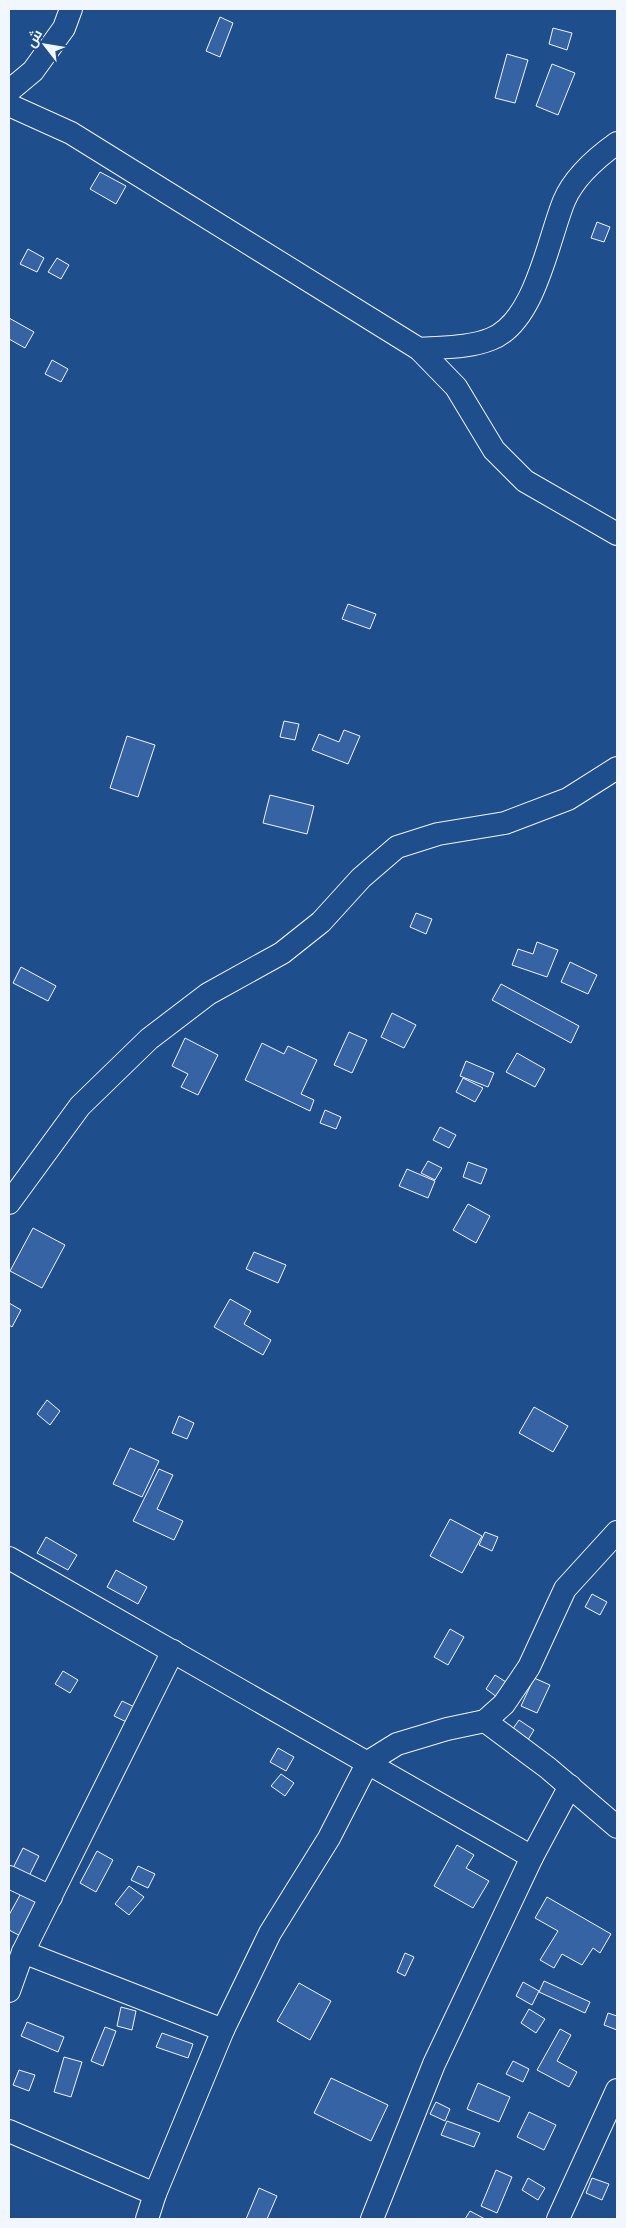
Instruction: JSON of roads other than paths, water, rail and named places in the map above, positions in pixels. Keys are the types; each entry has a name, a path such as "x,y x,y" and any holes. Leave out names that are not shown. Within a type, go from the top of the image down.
{"street":[{"path":"9,91 33,71 64,28 71,9"},
{"path":"9,105 71,133 420,349 456,388 494,450 525,480 617,534"},
{"path":"420,349 478,343 493,339 511,326 531,296 544,264 564,200 597,157 617,143"},
{"path":"9,1203 80,1106 149,1039 208,994 282,953 321,922 361,878 397,846 438,834 505,823 568,799 617,768"},
{"path":"147,2219 155,2194 223,2030 270,1933 329,1838 368,1762 396,1744 447,1729 485,1721 504,1704 529,1666 565,1589 617,1532"},
{"path":"9,1558 532,1856"},
{"path":"9,1991 23,1952 173,1651"},
{"path":"485,1721 570,1786 617,1827"},
{"path":"372,2219 434,2064 532,1856 570,1786"},
{"path":"9,1877 51,1897"},
{"path":"23,1952 223,2030"},
{"path":"558,2219 617,2090"},
{"path":"9,2131 155,2194"}]}
